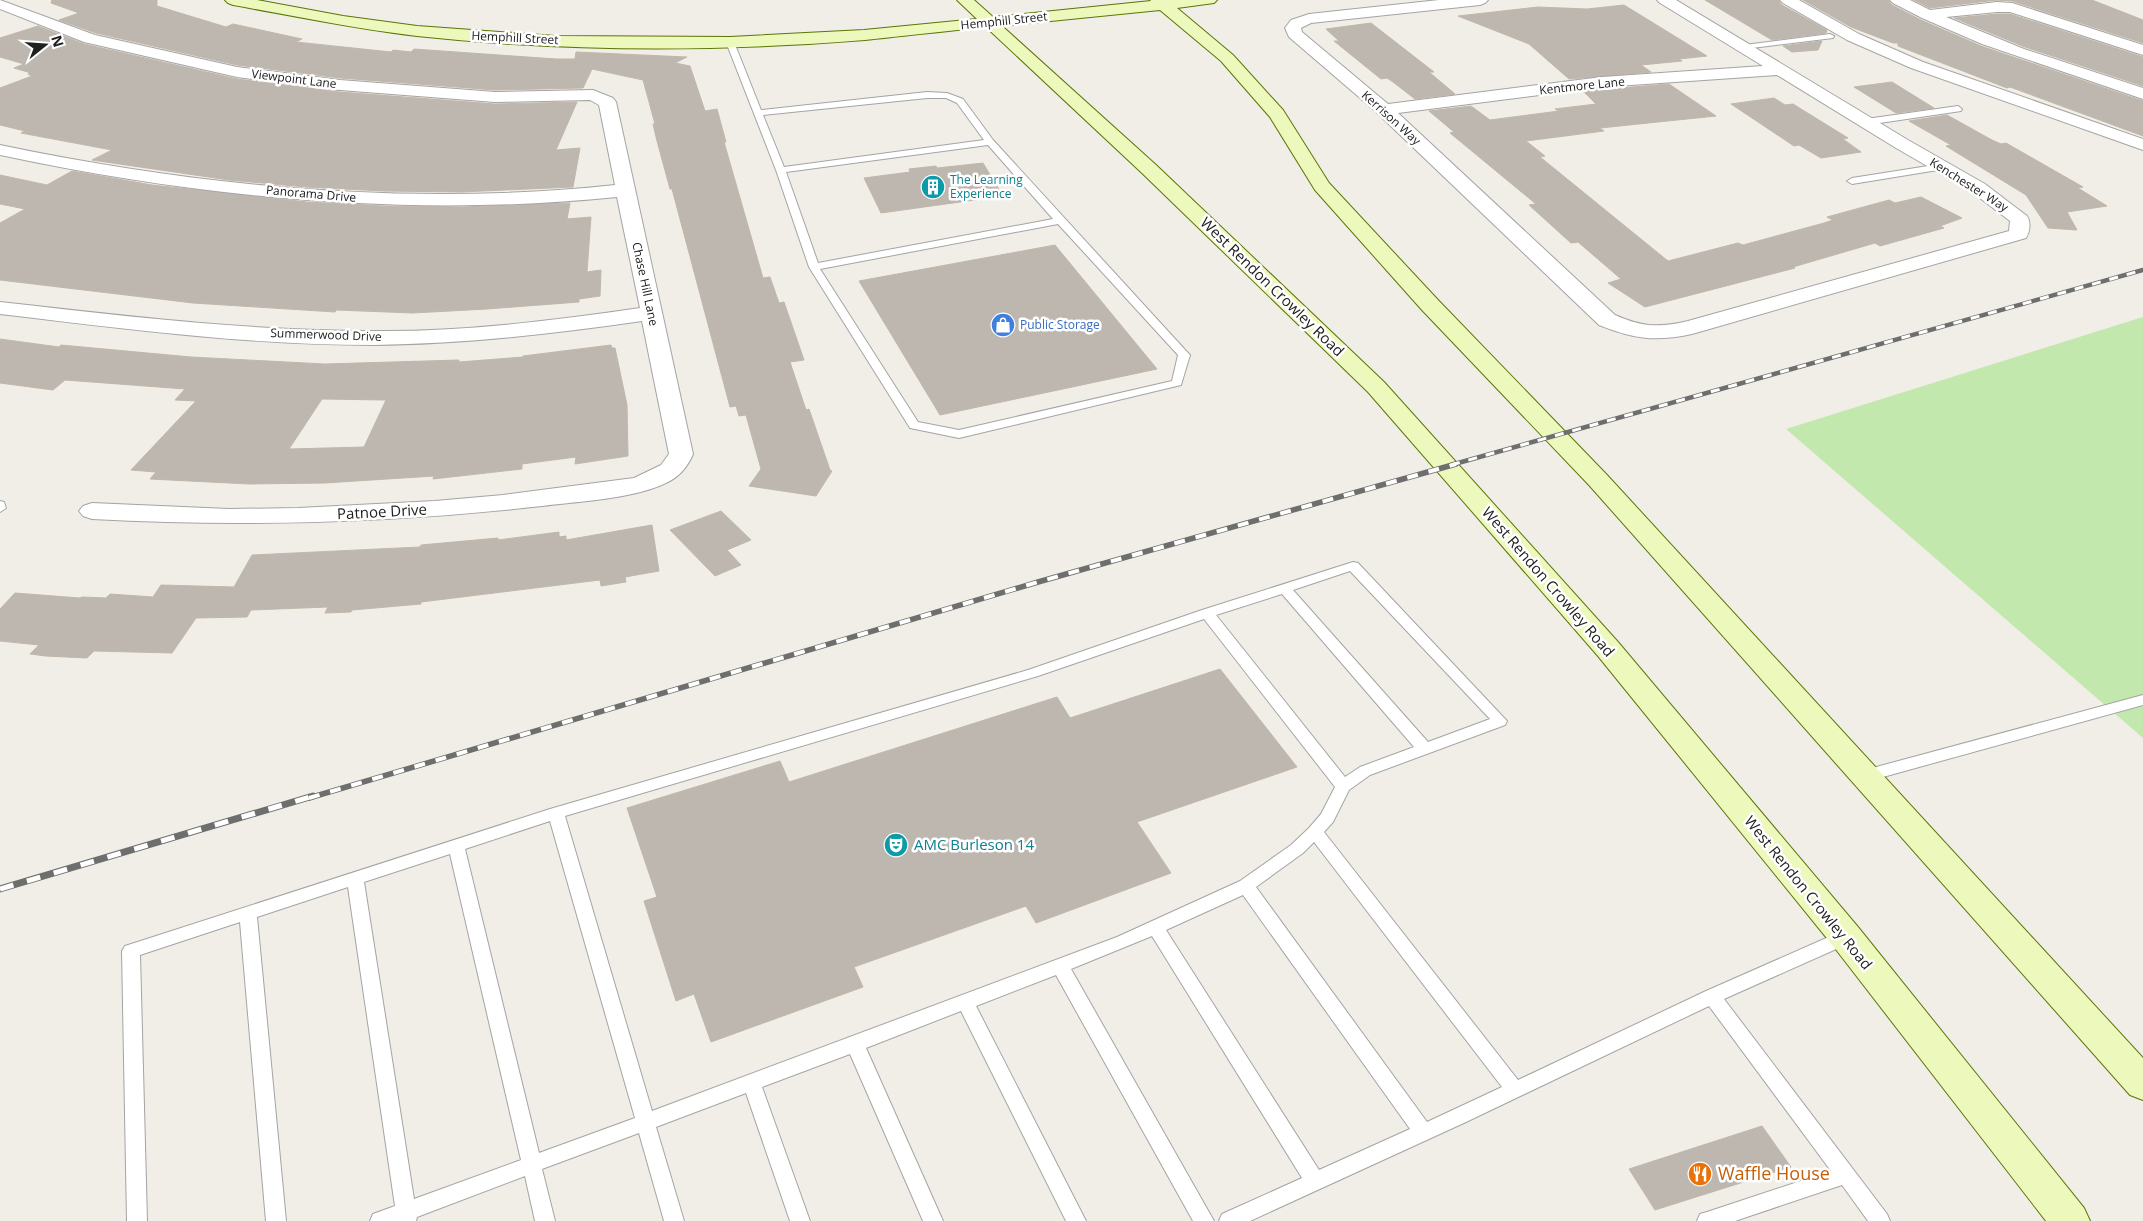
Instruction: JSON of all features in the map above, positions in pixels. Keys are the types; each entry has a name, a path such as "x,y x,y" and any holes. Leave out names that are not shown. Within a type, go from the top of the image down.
{"main road":[{"name":"Hemphill Street","path":"233,0 343,22 472,36 646,43 730,42 799,37 898,18 1066,0"},
{"name":"Hemphill Street","path":"977,11 1209,0"},
{"path":"1161,2 1227,58 1277,114 1322,186 1430,305 1598,480 2143,1084"},
{"name":"West Rendon Crowley Road","path":"977,11 1149,169 1376,387 1608,649 1846,937 2070,1221"}],"street":[{"name":"Kerrison Way","path":"1480,0 1309,19 1296,23 1293,28 1295,34 1384,110 1607,320 1634,332"},
{"name":"Kenchester Way","path":"1634,332 1663,334 1692,327 2019,234 2020,220 2008,208 1980,189 1942,168 1665,0"},
{"path":"1788,0 1853,37 1917,65 2143,145"},
{"path":"1898,0 1927,15 1996,44 2143,94"},
{"name":"Viewpoint Lane","path":"0,4 90,39 237,72 340,85 485,96 544,97 582,94 598,97"},
{"path":"1927,15 1997,7 2012,8 2143,50"},
{"name":"Kentmore Lane","path":"1384,110 1602,82 1780,70"},
{"name":"Chase Hill Lane","path":"598,97 607,102 681,454 677,463 669,472"},
{"name":"Panorama Drive","path":"0,150 51,161 142,176 327,197 477,201 536,199 625,190"},
{"name":"Summerwood Drive","path":"0,308 186,328 289,335 374,338 463,335 533,329 652,313"},
{"name":"Patnoe Drive","path":"92,512 157,516 316,515 441,509 639,484 669,472"}],"lane":[{"path":"1744,47 1830,36"},
{"path":"730,42 758,113 781,170 814,267 914,425 959,434 1177,383 1184,356 990,142 960,101 947,96 927,95 758,113"},
{"path":"1866,122 1958,109"},
{"path":"781,170 990,142"},
{"path":"1852,181 1942,168"},
{"path":"814,267 1060,221"},
{"path":"137,1221 130,951 556,814 1033,672 1354,566 1500,722 1365,771 1343,786 1327,818 1297,849 1246,886 1155,927 855,1044 533,1164 407,1216 380,1221"},
{"path":"1285,589 1425,749"},
{"path":"1207,613 1343,786"},
{"path":"1865,776 2143,700"},
{"path":"556,814 674,1221"},
{"path":"1315,832 1514,1089"},
{"path":"456,846 546,1221"},
{"path":"355,879 407,1216"},
{"path":"1246,886 1423,1132"},
{"path":"248,913 276,1221"},
{"path":"1155,927 1315,1181"},
{"path":"1228,1221 1712,996 1846,937"},
{"path":"1060,965 1204,1221"},
{"path":"1712,996 1880,1221"},
{"path":"965,1002 1076,1221"},
{"path":"855,1044 934,1221"},
{"path":"751,1082 800,1221"},
{"path":"1707,1221 1845,1175"}],"green space":[{"path":"2143,317 2143,738 1786,429"}],"building":[{"path":"52,0 157,0 157,6 226,27 233,24 302,39 296,42 391,52 393,50 411,52 414,49 556,59 575,59 576,52 687,57 675,63 690,66 705,111 717,109 726,142 724,142 763,278 770,277 779,303 784,302 804,360 790,362 806,410 809,409 830,470 832,471 816,496 749,486 761,469 746,415 739,416 736,406 730,407 672,189 670,189 657,141 653,124 655,124 643,80 592,69 583,88 495,90 340,78 237,65 96,33 59,20 79,13 51,3"},
{"path":"1705,0 1778,0 1782,5 1827,30 1826,33 1772,40"},
{"path":"1803,0 1888,0 1892,5 1921,20 1981,46 2143,101 2143,136 2010,87 2007,88 1898,46 1898,43 1893,43 1851,27"},
{"path":"1914,0 1997,0 1930,8"},
{"path":"1997,0 2092,0 2143,20 2143,43 2012,1"},
{"path":"1624,5 1707,56 1679,59 1682,61 1641,65 1651,72 1569,79 1529,44 1458,16 1538,7 1587,9"},
{"path":"2010,14 2143,57 2143,86 2025,47 1954,18"},
{"path":"1371,23 1434,72 1429,72 1455,94 1415,99 1387,78 1381,79 1334,41 1339,41 1326,29"},
{"path":"38,26 84,44 237,79 340,92 495,104 577,102 556,150 580,148 573,187 461,192 383,191 306,187 229,180 92,160 112,150 21,133 25,131 0,125 0,88 32,76 28,74 31,73 14,68 24,64 0,57 0,38"},
{"path":"1822,41 1818,50 1792,52 1783,46"},
{"path":"1892,82 1934,108 1896,113 1854,87"},
{"path":"1669,84 1716,116 1600,128 1604,131 1526,141 1545,156 1540,157 1668,261 1738,243 1743,245 1824,223 1833,220 1827,217 1889,200 1895,203 1921,197 1962,218 1940,226 1944,228 1880,246 1875,243 1793,267 1795,268 1645,307 1608,283 1621,279 1578,242 1571,243 1529,205 1536,204 1450,133 1454,132 1429,111 1471,106 1490,120 1596,104 1583,91"},
{"path":"1774,98 1785,105 1793,104 1848,138 1843,139 1861,152 1821,158 1799,145 1794,146 1731,104"},
{"path":"1947,115 1992,140 2001,144 2006,143 2083,187 2078,188 2107,206 2067,212 2077,230 2048,228 2026,195 1946,146 1951,145 1909,121"},
{"name":"The Learning Experience","path":"983,163 1003,196 881,213 864,178 910,172 909,169"},
{"path":"72,171 152,185 307,202 384,206 462,207 570,203 567,219 591,217 587,272 601,270 600,296 579,299 579,302 487,309 413,313 336,310 335,312 193,303 0,280 0,223 25,209 0,204 0,175 47,185"},
{"name":"Public Storage","path":"1055,245 1157,369 940,415 859,281"},
{"path":"0,339 59,347 61,345 191,357 325,364 459,360 459,362 523,357 611,345 612,348 615,348 627,405 628,456 575,464 576,457 522,464 522,469 433,479 434,476 325,483 249,484 150,479 156,472 131,470 196,401 175,400 185,389 65,380 53,390 0,383","holes":["322,399 386,400 364,447 289,449"]},
{"path":"721,511 751,540 727,550 741,565 715,576 670,530"},
{"path":"652,525 659,571 625,577 626,582 601,586 600,580 421,602 421,604 352,610 351,612 325,613 328,607 251,610 247,617 196,618 172,653 94,651 87,658 46,656 30,654 39,645 0,641 0,609 15,593 80,598 106,598 110,594 153,597 161,585 234,587 252,555 420,547 421,545 498,538 498,540 559,532 559,537 566,536 566,540"},
{"name":"AMC Burleson 14","path":"1220,669 1297,767 1137,822 1171,873 1036,923 1026,906 854,967 863,987 711,1042 694,994 676,1001 644,901 657,897 627,808 780,761 789,782 1057,697 1070,718"},
{"name":"Waffle House","path":"1762,1126 1791,1167 1655,1210 1629,1169"}],"railway":[{"path":"1451,465 2143,270"},
{"path":"309,798 1038,582 1456,464"},
{"path":"0,889 313,796"}],"place":[{"name":"The Learning Experience","path":"933,187"},
{"name":"Public Storage","path":"1003,325"},
{"name":"AMC Burleson 14","path":"896,845"},
{"name":"Waffle House","path":"1700,1174"}]}
